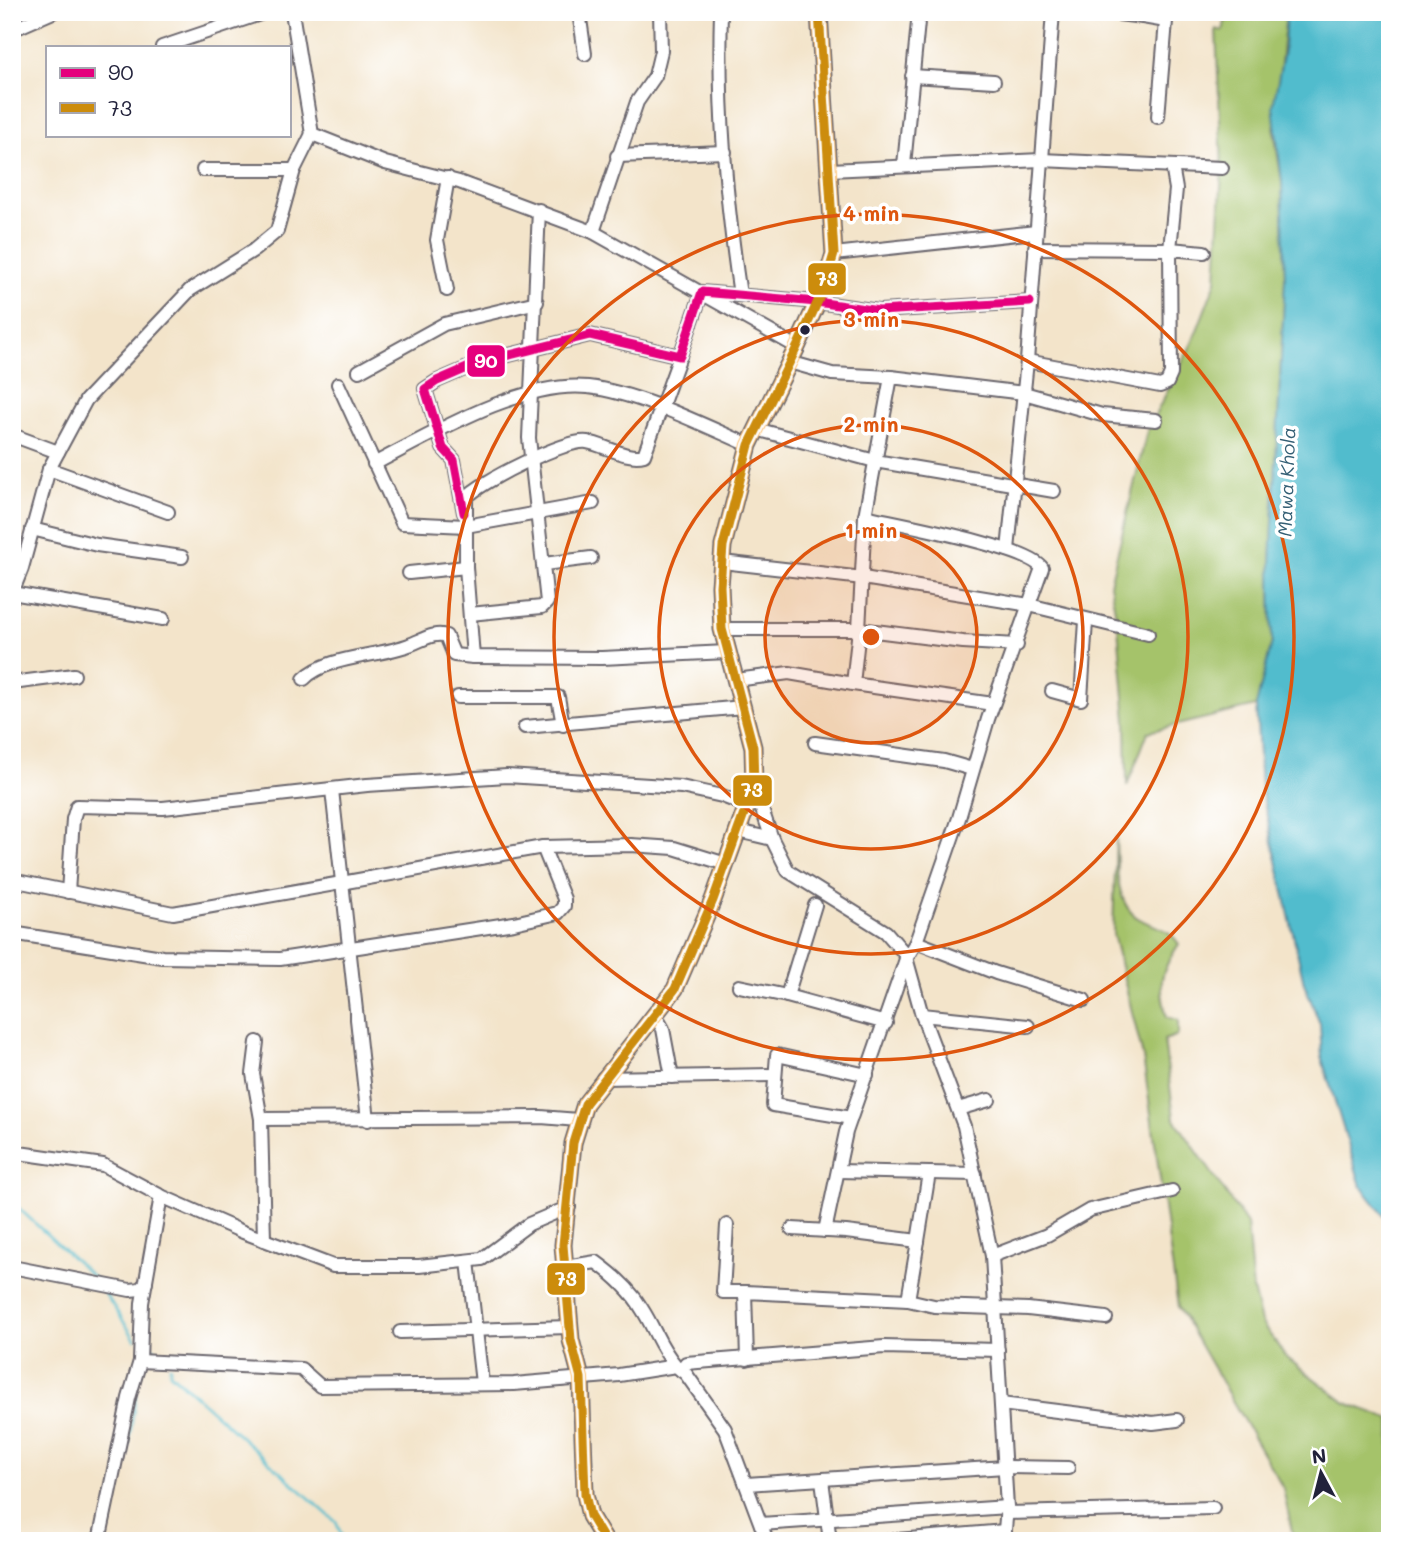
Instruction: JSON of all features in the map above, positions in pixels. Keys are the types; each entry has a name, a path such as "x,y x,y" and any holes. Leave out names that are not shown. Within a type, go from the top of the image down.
{"main road":[{"path":"605,1541 590,1516 584,1494 581,1378 570,1327 563,1245 569,1207 573,1143 585,1104 675,989 726,864 754,786 753,747 722,629 722,562 749,445 797,347 834,254 831,170 819,12"}],"street":[{"path":"12,30 53,12"},
{"path":"165,46 266,12"},
{"path":"163,619 12,593 49,469 86,400 190,290 254,250 276,231 294,170 312,134 292,12"},
{"path":"579,12 585,54"},
{"path":"593,232 637,102 655,76 661,51 660,12"},
{"path":"721,12 730,229 740,295"},
{"path":"759,12 779,12"},
{"path":"904,165 919,12"},
{"path":"1008,550 1027,361 1053,12"},
{"path":"1102,12 1143,15 1166,21 1158,117"},
{"path":"912,76 994,81"},
{"path":"312,134 385,163 448,178 593,232 797,347"},
{"path":"617,156 725,152"},
{"path":"831,170 1041,160 1222,169"},
{"path":"1027,361 1160,386 1167,383 1171,374 1170,249 1176,189 1172,166"},
{"path":"203,170 294,170"},
{"path":"447,290 437,240 448,178"},
{"path":"470,614 545,606 539,515 530,459 529,393 537,302 539,210"},
{"path":"834,254 1036,232"},
{"path":"1035,247 1204,252"},
{"path":"702,292 817,302 879,311 1030,302"},
{"path":"465,520 469,494 530,459 575,442 589,442 644,456 702,292"},
{"path":"359,371 444,324 537,302"},
{"path":"473,657 465,520 454,460 443,448 437,433 425,389 427,386 481,362 590,335 680,356"},
{"path":"789,362 832,374 891,377 1024,393 1102,415 1156,419"},
{"path":"853,684 863,578 865,516 891,377"},
{"path":"338,384 402,523 539,515 593,503"},
{"path":"374,464 505,400 529,393 589,387 662,408 749,445"},
{"path":"755,429 875,461 1054,491"},
{"path":"12,435 58,452"},
{"path":"49,469 168,512"},
{"path":"825,1231 851,1118 906,959 916,942 993,704 1017,645 1042,568 1038,562 1008,550 865,516"},
{"path":"32,528 97,545 182,557"},
{"path":"544,564 591,558"},
{"path":"722,562 863,578 1029,605 1148,634"},
{"path":"409,573 466,567"},
{"path":"1052,691 1081,699 1086,621"},
{"path":"722,629 859,629 963,642 1017,645"},
{"path":"304,679 318,667 408,646 437,634 446,636 454,655 473,657 602,658 727,652"},
{"path":"736,680 789,673 993,704"},
{"path":"12,683 74,675"},
{"path":"458,697 558,697 563,724"},
{"path":"525,727 743,707"},
{"path":"815,743 944,761 972,768"},
{"path":"68,892 73,819 77,806 163,808 332,790 507,776 681,787 722,796 748,806"},
{"path":"754,786 772,839 788,871 886,932 902,948 922,1015 958,1109 992,1256 1006,1510 1004,1536 885,1541"},
{"path":"332,790 368,1120"},
{"path":"738,831 772,839"},
{"path":"12,880 173,913 542,847 631,845 674,848 726,864"},
{"path":"12,933 162,957 280,959 514,923 558,913 564,906 564,899 542,847"},
{"path":"787,996 815,905"},
{"path":"916,942 996,973 1084,1000"},
{"path":"739,986 886,1023"},
{"path":"656,1015 663,1029 672,1077"},
{"path":"922,1015 1028,1026"},
{"path":"257,1042 253,1074 261,1119 264,1240"},
{"path":"851,1118 773,1105 777,1055 867,1075"},
{"path":"603,1078 775,1075"},
{"path":"958,1109 989,1100"},
{"path":"261,1119 541,1117 579,1120"},
{"path":"12,1152 103,1166 161,1196 333,1266 419,1266 482,1259 529,1224 569,1207"},
{"path":"838,1171 975,1174"},
{"path":"908,1300 929,1173"},
{"path":"992,1256 1047,1235 1090,1210 1172,1191"},
{"path":"99,1541 129,1398 140,1361 143,1300 161,1196"},
{"path":"727,1225 723,1292 908,1300 934,1306 996,1308 1106,1318"},
{"path":"792,1229 918,1241"},
{"path":"468,1261 482,1383"},
{"path":"565,1267 596,1262 610,1272 643,1310 660,1348 725,1429 767,1541"},
{"path":"12,1267 133,1290 143,1300"},
{"path":"133,1290 146,1283"},
{"path":"745,1292 747,1359"},
{"path":"400,1332 570,1327"},
{"path":"140,1361 301,1368 320,1386 581,1378 678,1368 686,1363 884,1347 999,1350"},
{"path":"1001,1404 1153,1423 1177,1420"},
{"path":"747,1484 1004,1467 1068,1468"},
{"path":"821,1480 830,1541"},
{"path":"761,1524 1006,1510 1213,1508"}],"green space":[{"path":"1227,12 1286,12 1274,131 1282,182 1285,279 1271,563 1272,642 1256,706 1148,732 1127,786 1126,721 1118,627 1110,584 1147,431 1192,343 1216,281 1222,168 1216,29 1223,31"},
{"path":"1116,836 1118,880 1130,911 1145,922 1164,930 1179,944 1167,963 1162,979 1167,1017 1178,1020 1178,1035 1164,1040 1174,1118 1247,1224 1253,1290 1261,1322 1286,1357 1346,1403 1390,1419 1390,1541 1294,1541 1283,1488 1178,1307 1143,1057 1113,934"}],"water":[{"name":"Mawa Khola","path":"1286,12 1390,12 1390,1223 1361,1186 1322,1059 1320,1024 1304,983 1261,788 1256,706 1272,642 1271,563 1285,279 1282,182 1273,106 1284,50"}],"waterway":[{"path":"12,1202 94,1278"},
{"path":"102,1289 135,1339"},
{"path":"146,1342 162,1356"},
{"path":"170,1366 170,1373 336,1522 344,1541"},
{"path":"110,1517 127,1454 136,1394"}],"transit line":[{"name":"73","path":"605,1541 590,1516 585,1494 581,1378 571,1340 563,1245 573,1143 585,1104 675,989 713,900 754,786 753,747 722,629 720,586 723,546 749,445 824,288 834,254 819,12"},
{"name":"90","path":"464,513 454,460 443,448 425,389 481,362 590,335 680,356 702,292 817,302 879,311 1030,302"}]}
